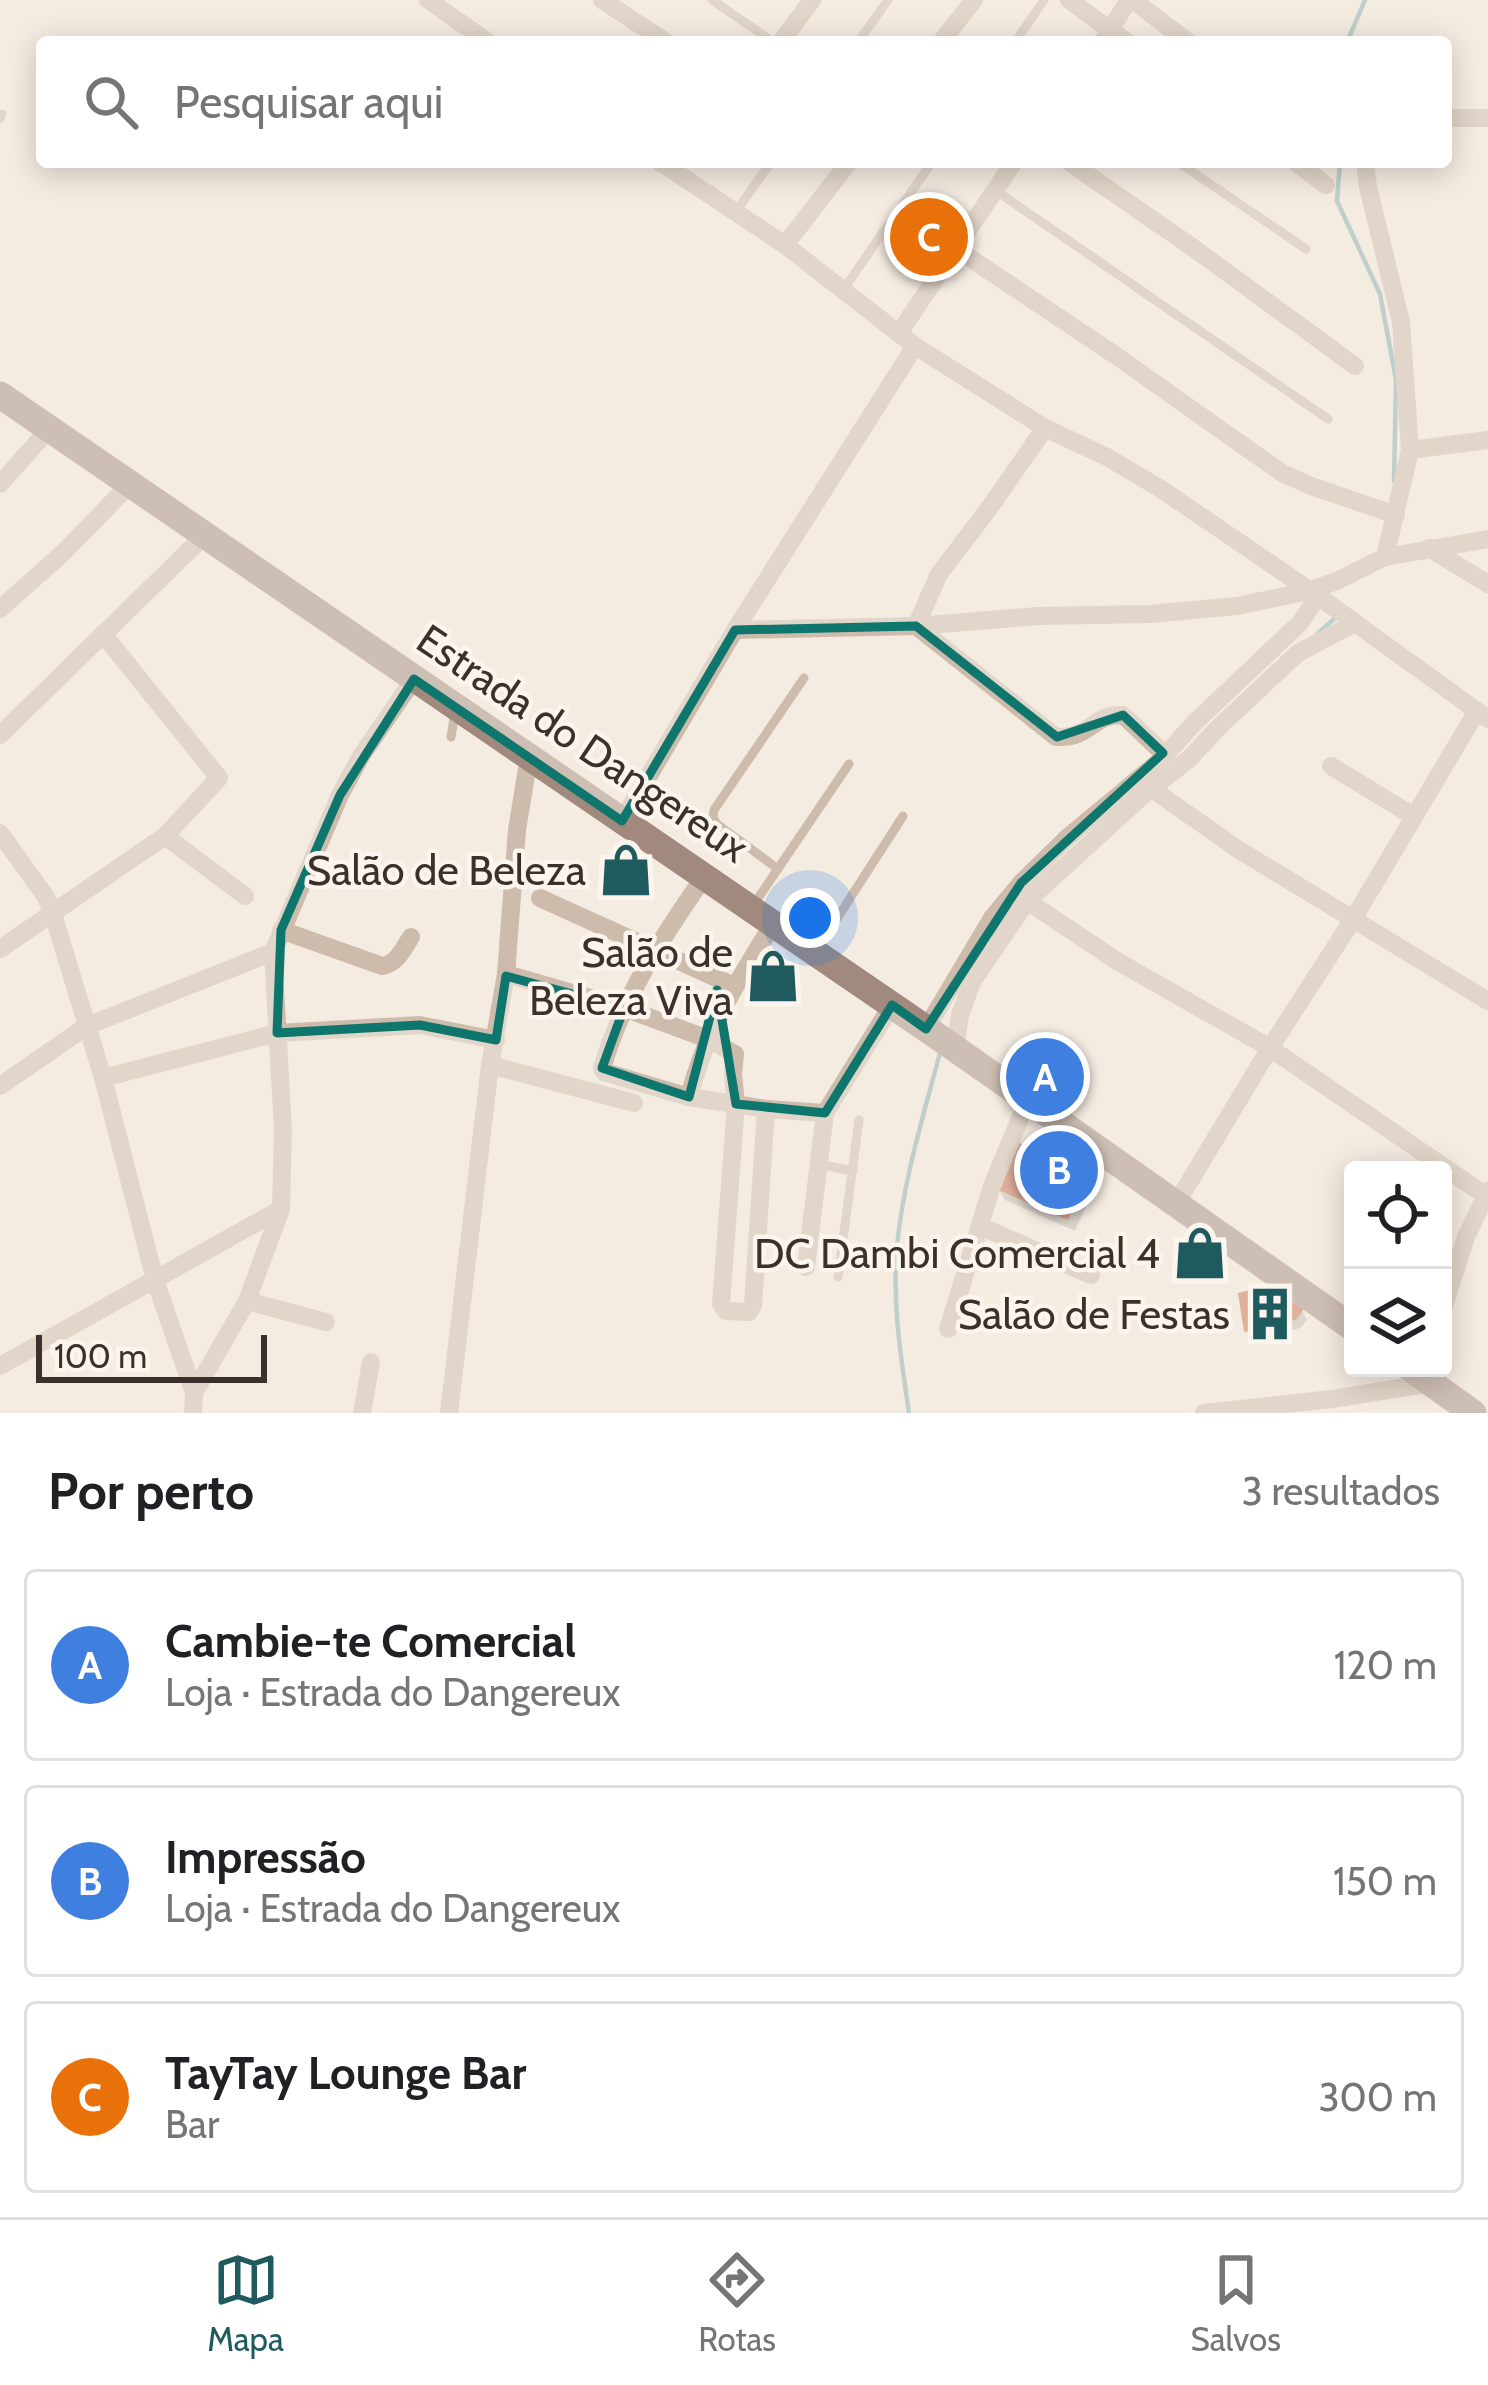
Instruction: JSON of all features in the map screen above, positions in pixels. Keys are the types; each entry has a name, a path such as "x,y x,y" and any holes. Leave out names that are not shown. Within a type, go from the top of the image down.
{"main road":[{"name":"Estrada do Dangereux","path":"0,395 943,1040 1344,1322"},
{"path":"1429,1377 1473,1413"}],"street":[{"path":"428,0 479,36"},
{"path":"602,0 657,36"},
{"path":"782,36 812,0"},
{"path":"946,36 974,0"},
{"path":"1069,0 1111,36"},
{"path":"1114,36 1131,0 1180,36"},
{"path":"1452,118 1488,118"},
{"path":"669,168 784,245 907,339 1045,428 1108,457 1161,489 1483,715 1413,816 1176,1204"},
{"path":"686,180 695,168"},
{"path":"784,245 844,168"},
{"path":"622,821 907,339 955,248 1010,168"},
{"path":"1078,168 1355,367"},
{"path":"1302,168 1326,185"},
{"path":"1366,168 1400,322 1409,450 1385,557"},
{"path":"955,248 1282,473 1396,514"},
{"path":"916,626 939,574 1045,428"},
{"path":"0,484 50,429"},
{"path":"1409,450 1488,440"},
{"path":"0,610 130,484"},
{"path":"0,735 205,536"},
{"path":"735,630 916,626 1237,606 1314,594 1385,557 1488,539"},
{"path":"1429,548 1488,584"},
{"path":"943,1040 992,918 1067,838 1163,756 1300,623 1314,594"},
{"path":"943,1040 960,1015 972,982 1027,901 1189,759 1298,653 1354,623"},
{"path":"916,626 1056,737 1077,736 1109,714 1123,715 1163,756"},
{"path":"0,949 165,836 218,783 219,778 103,634"},
{"path":"193,1403 247,1301 281,1209 283,1130 273,952 340,794 414,679"},
{"path":"449,1413 529,757"},
{"path":"1331,766 1413,816"},
{"path":"1152,789 1239,850 1488,1001"},
{"path":"0,833 53,914 193,1403"},
{"path":"165,836 245,896"},
{"path":"704,877 654,950 624,1008 604,1072 689,1097 825,1113"},
{"path":"540,898 734,986"},
{"path":"1027,901 1117,962 1270,1048 1487,1193 1452,1281"},
{"path":"689,1097 699,1058 762,916"},
{"path":"280,930 382,966 397,958 411,937"},
{"path":"0,1086 87,1026 273,952"},
{"path":"506,974 624,1008 735,1054 722,1304 726,1311 748,1312 753,1305 766,1109"},
{"path":"806,1267 825,1113 892,1005"},
{"path":"103,1078 277,1033 420,1025 496,1040"},
{"path":"490,1065 634,1103"},
{"path":"948,1329 998,1170 1028,1100"},
{"path":"0,1366 281,1209"},
{"path":"980,1226 1091,1275"},
{"path":"247,1301 326,1322"},
{"path":"362,1413 371,1362"},
{"path":"1204,1413 1240,1411 1405,1377"}],"lane":[{"path":"712,0 768,36"},
{"path":"862,36 888,0"},
{"path":"1019,36 1044,0"},
{"path":"735,213 768,168"},
{"path":"843,290 928,168"},
{"path":"1187,168 1306,249"},
{"path":"994,190 1328,418"},
{"path":"778,869 717,824 714,809 804,678"},
{"path":"451,737 456,707"},
{"path":"762,916 778,869 849,764"},
{"path":"815,953 903,816"},
{"path":"838,1276 859,1120"},
{"path":"818,1164 853,1171"}],"highlighted area":[{"path":"916,626 1057,737 1123,715 1163,753 1021,883 926,1029 892,1005 825,1113 736,1104 717,990 689,1097 602,1068 624,1008 506,976 496,1040 420,1025 277,1033 281,930 340,795 414,679 622,821 735,630"}],"building":[{"path":"1013,1139 1085,1182 1068,1220 994,1188"},
{"name":"Salão de Festas","path":"1258,1288 1304,1309 1296,1320 1244,1332 1238,1293"}],"waterway":[{"path":"1350,36 1365,0"},
{"path":"1340,168 1337,201 1380,294 1396,380 1394,481"},
{"path":"1317,634 1335,618"},
{"path":"993,935 1011,911"},
{"path":"909,1413 896,1310 897,1247 909,1172 941,1049"}],"place":[{"name":"TayTay Lounge Bar","path":"929,237"},
{"name":"Salão de Beleza","path":"626,870"},
{"name":"Salão de Beleza Viva","path":"773,976"},
{"name":"Cambie-te Comercial","path":"1045,1077"},
{"name":"Impressão","path":"1059,1170"},
{"name":"DC Dambi Comercial 4","path":"1200,1253"},
{"name":"Salão de Festas","path":"1270,1314"}]}
